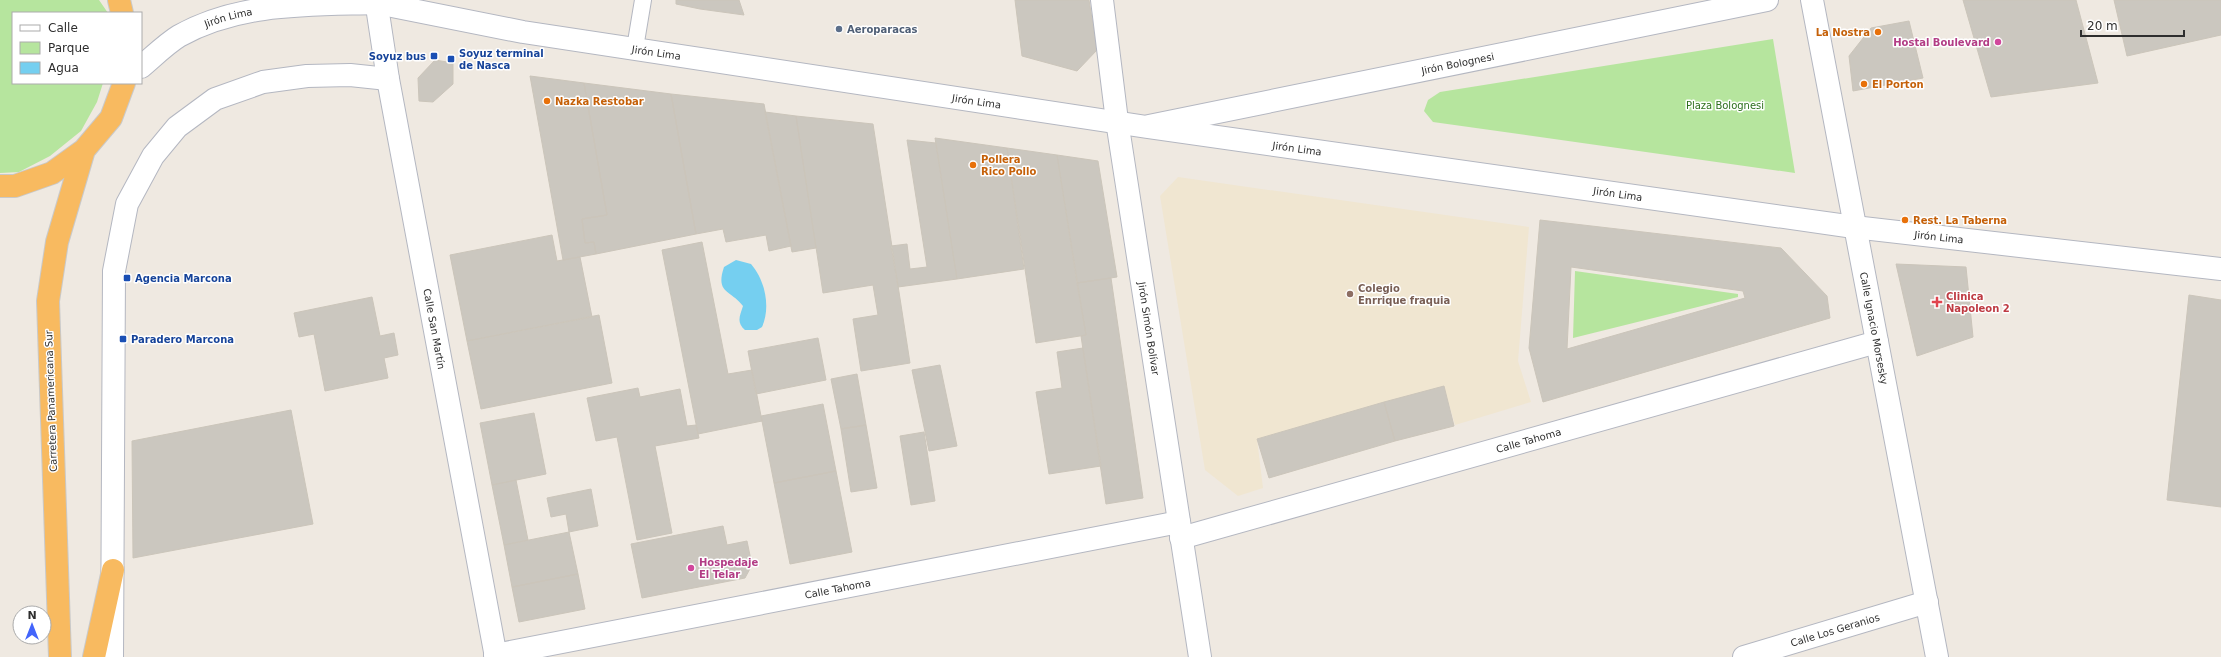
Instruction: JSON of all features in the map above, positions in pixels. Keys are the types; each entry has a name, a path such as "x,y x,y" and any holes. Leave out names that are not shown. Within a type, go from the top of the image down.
{"highway":[{"path":"119,0 122,12"},
{"path":"0,186 15,186 52,173 84,150 110,118 124,84"},
{"name":"Carretera Panamericana Sur","path":"60,657 48,300 57,242 84,150"},
{"path":"94,657 113,570"}],"street":[{"name":"Jirón Simón Bolívar","path":"1102,0 1117,121 1200,657"},
{"name":"Jirón Bolognesi","path":"1147,127 1767,0"},
{"name":"Calle Ignacio Morsesky","path":"1812,0 1937,657"},
{"name":"Jirón Lima","path":"142,66 178,37 214,19 246,11 285,6 371,1 523,32 1117,121 1147,127 1854,227 2221,269"},
{"name":"Calle San Martín","path":"371,1 388,79 496,656"},
{"path":"112,657 114,271 127,204 153,156 177,127 215,99 263,82 307,76 350,75 388,79"},
{"name":"Calle Tahoma","path":"496,656 1180,530 1877,342"},
{"name":"Calle Los Geranios","path":"1744,657 1927,602"}],"lane":[{"path":"635,48 643,0"}],"shaded area":[{"name":"Colegio Enrrique fraquia","path":"1178,177 1529,227 1518,361 1531,402 1455,425 1444,387 1257,439 1263,488 1238,496 1205,470 1160,196"}],"green space":[{"path":"0,0 99,0 107,12 12,12 12,84 103,84 97,102 81,131 50,156 19,172 0,173"},
{"name":"Plaza Bolognesi","path":"1773,39 1795,173 1433,122 1424,111 1428,100 1440,92"},
{"path":"1575,271 1738,294 1738,297 1573,338"}],"water":[{"path":"736,260 751,264 756,270 763,286 766,302 765,319 762,327 757,330 745,330 742,327 740,324 740,316 743,306 726,291 721,282 724,267"}],"building":[{"path":"676,0 739,0 744,15 676,4"},
{"path":"1015,0 1089,0 1097,50 1077,71 1022,56"},
{"path":"1963,0 2076,0 2098,83 1991,97"},
{"path":"2114,0 2221,0 2221,35 2127,56"},
{"path":"1909,21 1923,78 1853,91 1849,56 1871,28"},
{"path":"435,60 453,63 453,84 433,102 419,101 418,78"},
{"path":"530,76 584,83 607,215 582,219 585,243 594,242 596,254 563,260"},
{"path":"584,83 671,94 696,234 596,254 594,242 585,243 582,219 607,215"},
{"path":"671,94 764,104 791,246 769,251 766,235 726,242 723,229 696,234"},
{"path":"765,112 796,116 816,248 792,252"},
{"path":"796,116 873,124 910,363 861,371 853,319 878,315 873,285 823,293"},
{"path":"935,138 1007,148 1024,269 957,279"},
{"path":"907,140 936,143 957,279 898,287 891,246 907,244 910,269 927,267"},
{"path":"1007,148 1057,155 1086,335 1036,343"},
{"path":"1057,155 1098,161 1117,277 1077,283"},
{"path":"1540,220 1781,248 1827,296 1830,318 1543,402 1529,348","holes":["1571,267 1743,291 1745,298 1567,349"]},
{"path":"552,235 557,261 580,257 592,317 467,341 450,255"},
{"path":"702,242 728,374 752,370 762,421 698,434 662,250"},
{"name":"Clinica Napoleon 2","path":"1896,264 1966,267 1973,337 1917,356"},
{"path":"1111,278 1143,498 1106,504 1081,336 1086,335 1077,283"},
{"path":"2189,295 2221,300 2221,507 2167,500"},
{"path":"372,297 380,336 394,333 398,355 384,358 388,378 325,391 314,334 299,337 294,313"},
{"path":"599,315 612,383 481,409 467,341"},
{"path":"818,338 826,380 756,394 748,351"},
{"path":"1083,348 1101,466 1049,474 1036,392 1062,388 1057,352"},
{"path":"940,365 957,446 929,451 912,370"},
{"path":"857,374 866,425 841,429 831,379"},
{"path":"1444,386 1454,426 1395,441 1384,402"},
{"path":"638,388 640,397 680,389 687,426 696,425 699,438 655,446 672,533 637,540 617,437 596,441 587,398"},
{"path":"1384,402 1395,441 1269,478 1257,439"},
{"path":"823,404 836,471 774,483 761,416"},
{"path":"291,410 313,524 133,558 132,441"},
{"path":"534,413 546,474 492,485 480,423"},
{"path":"866,425 877,488 851,492 841,429"},
{"path":"924,432 935,501 911,505 900,436"},
{"path":"836,471 852,552 790,564 774,483"},
{"path":"516,480 528,540 504,545 492,485"},
{"path":"591,489 598,526 569,532 566,514 551,517 547,498"},
{"path":"723,526 727,545 747,541 752,565 745,578 642,598 631,544"},
{"path":"569,532 578,574 512,587 504,545"},
{"path":"578,574 585,609 519,622 512,587"}],"place":[{"name":"Aeroparacas","path":"839,29"},
{"name":"La Nostra","path":"1878,32"},
{"name":"Hostal Boulevard","path":"1998,42"},
{"name":"Soyuz bus","path":"434,56"},
{"name":"Soyuz terminal de Nasca","path":"451,59"},
{"name":"El Porton","path":"1864,84"},
{"name":"Nazka Restobar","path":"547,101"},
{"name":"Pollera Rico Pollo","path":"973,165"},
{"name":"Rest. La Taberna","path":"1905,220"},
{"name":"Agencia Marcona","path":"127,278"},
{"name":"Colegio Enrrique fraquia","path":"1350,294"},
{"name":"Clinica Napoleon 2","path":"1937,302"},
{"name":"Paradero Marcona","path":"123,339"},
{"name":"Hospedaje El Telar","path":"691,568"}]}
